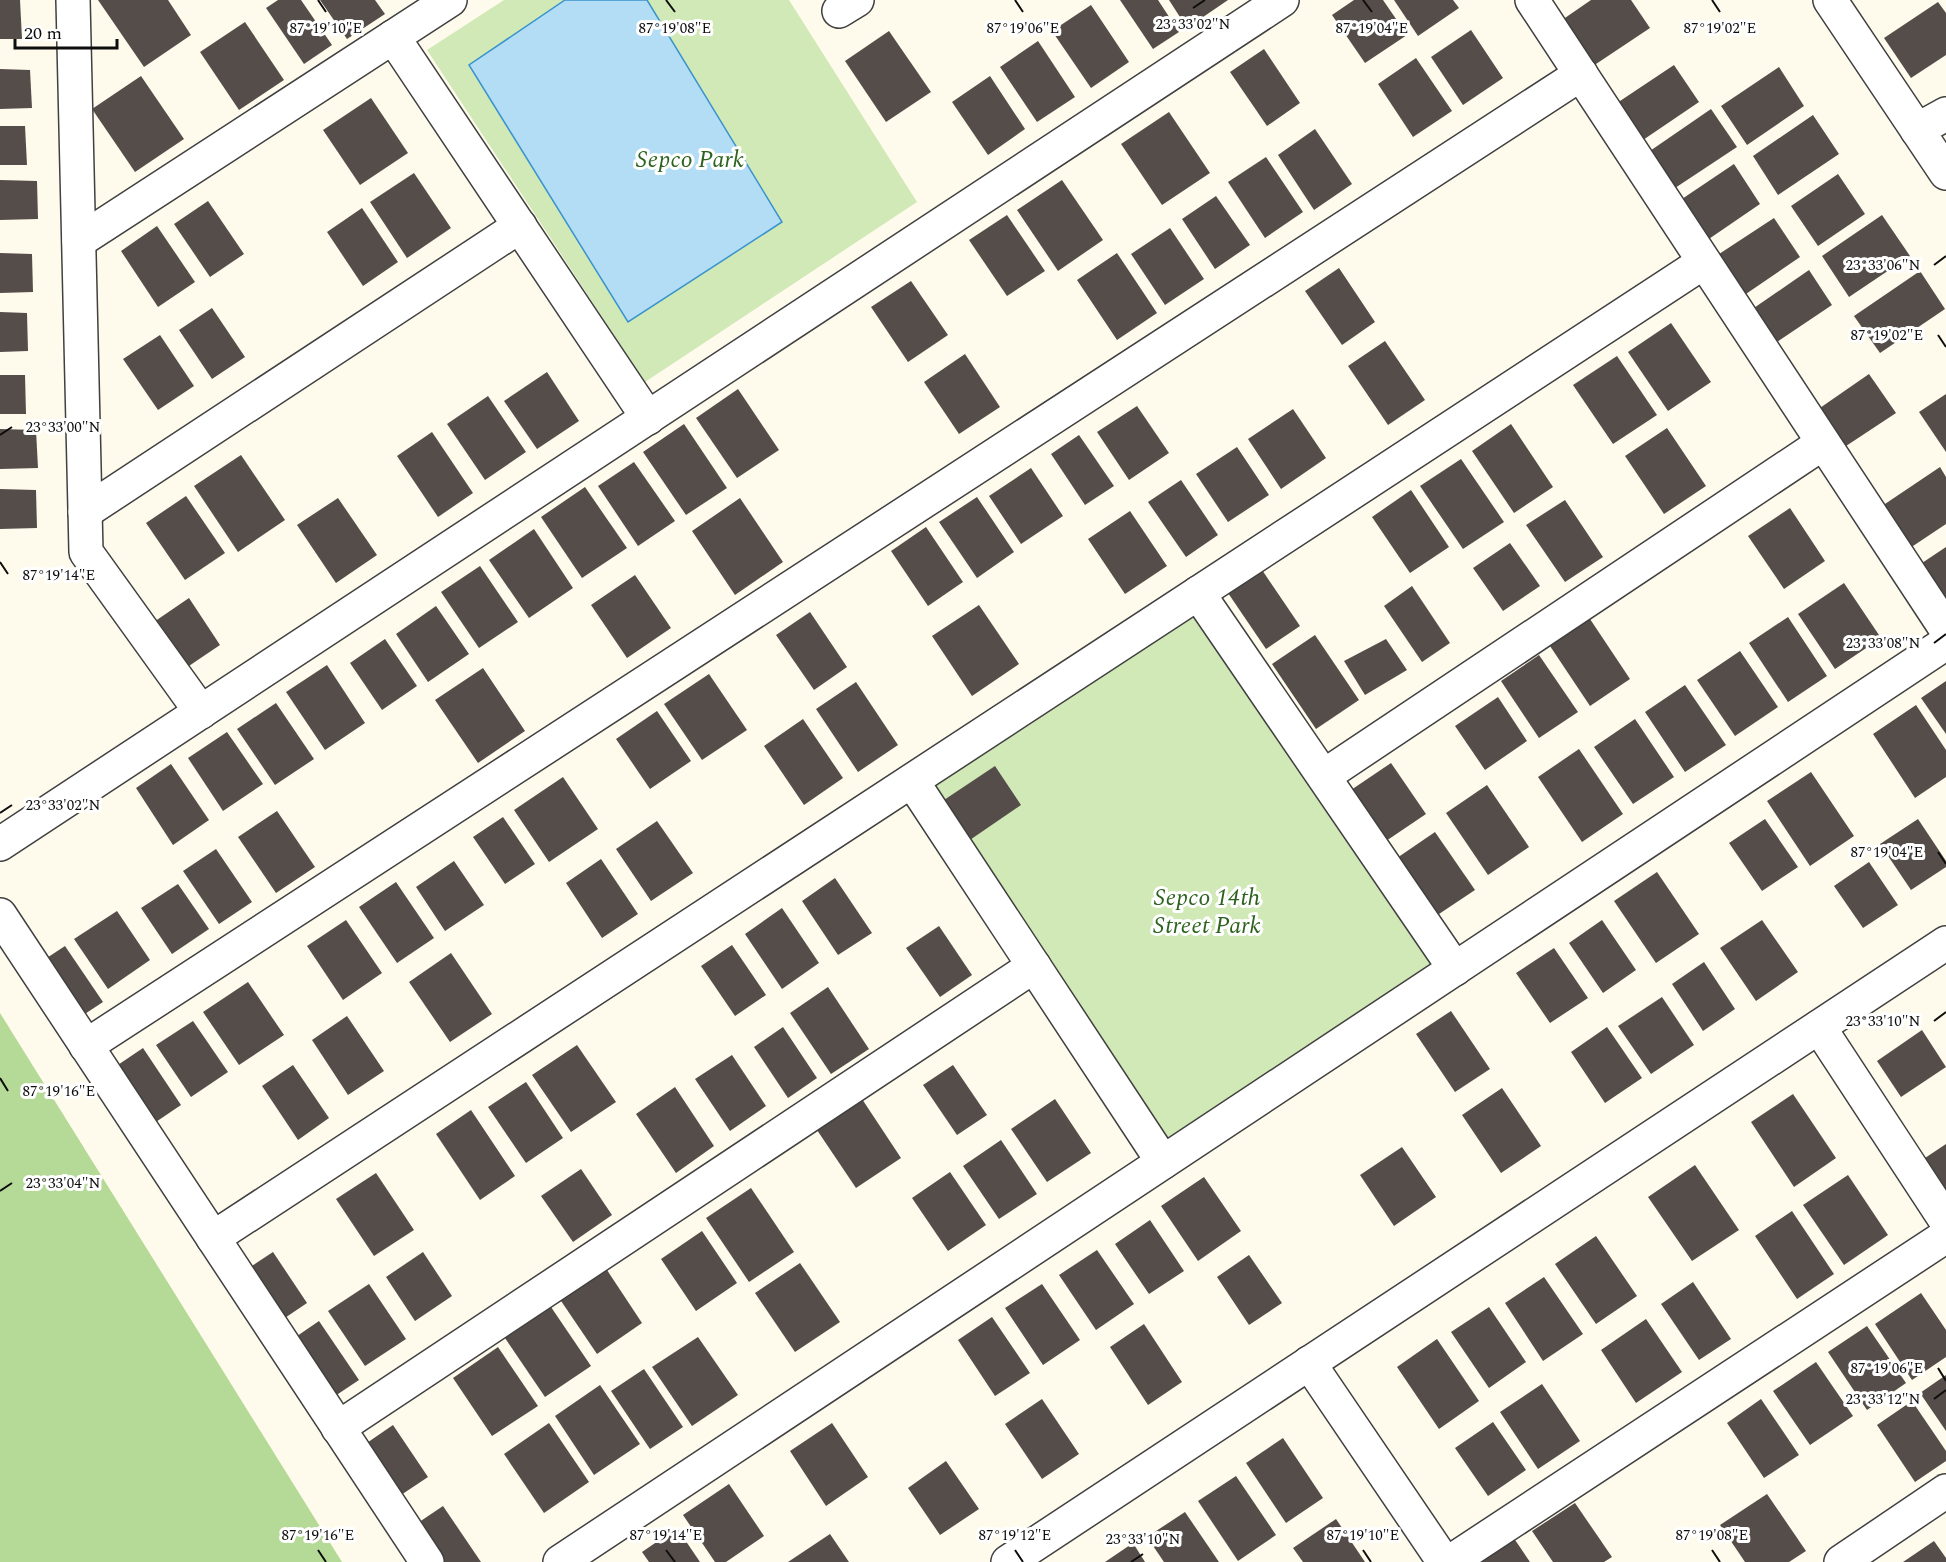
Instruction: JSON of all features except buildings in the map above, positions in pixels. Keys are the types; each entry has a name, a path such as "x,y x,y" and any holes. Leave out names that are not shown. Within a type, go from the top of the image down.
{"street":[{"path":"73,0 86,552 201,712"},
{"path":"79,241 450,0"},
{"path":"0,844 1282,0"},
{"path":"1532,0 1946,629"},
{"path":"1830,0 1946,173"},
{"path":"393,37 648,418"},
{"path":"86,1046 1581,74"},
{"path":"1917,130 1946,114"},
{"path":"85,512 520,226"},
{"path":"213,1238 1704,262"},
{"path":"1323,776 1823,443"},
{"path":"1198,593 1455,969"},
{"path":"560,1562 1946,643"},
{"path":"912,781 1163,1162"},
{"path":"0,915 427,1562"},
{"path":"1008,1562 1946,942"},
{"path":"338,1428 1034,966"},
{"path":"1819,1027 1946,1221"},
{"path":"1450,1562 1946,1236"},
{"path":"1309,1363 1444,1562"},
{"path":"1841,1562 1946,1491"}],"green space":[{"name":"Sepco Park","path":"504,0 789,0 917,202 645,382 427,50"},
{"name":"Sepco 14th Street Park","path":"1195,606 1438,959 1164,1145 930,785"},
{"path":"0,1013 342,1562 0,1562"}],"water":[{"path":"565,0 647,0 782,222 628,322 469,65"}]}
